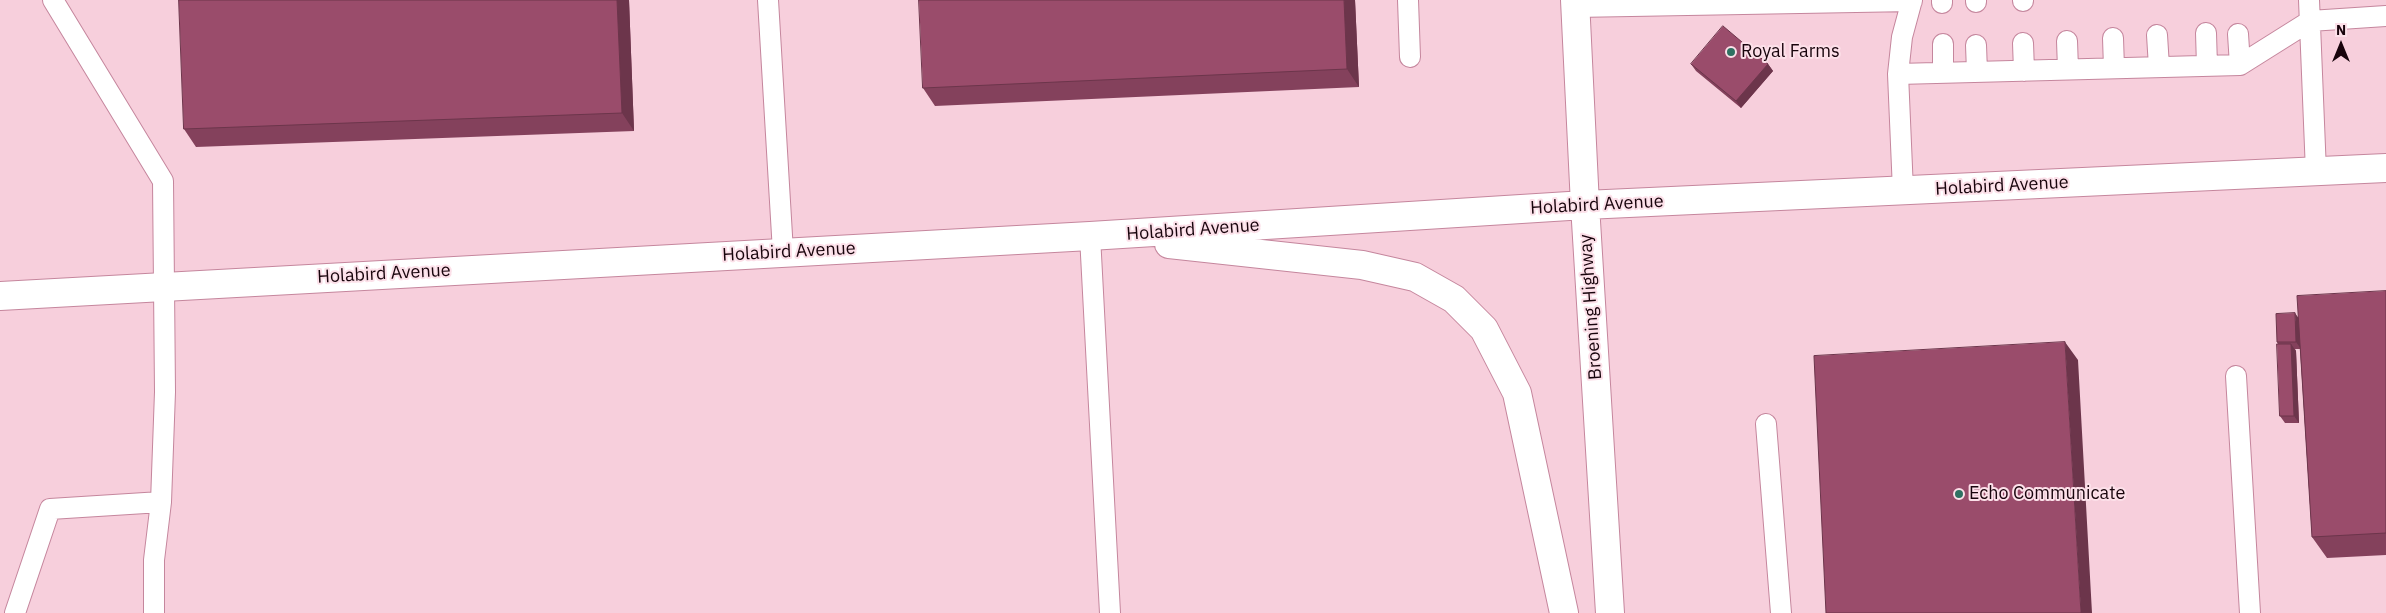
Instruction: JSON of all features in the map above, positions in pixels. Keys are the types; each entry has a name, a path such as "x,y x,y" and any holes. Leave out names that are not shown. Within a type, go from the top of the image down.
{"main road":[{"name":"Broening Highway","path":"1575,4 1585,205 1610,613"},
{"name":"Holabird Avenue","path":"0,296 1090,236 1585,205 2386,168"},
{"path":"1090,236 1362,265 1415,277 1454,299 1484,329 1517,393 1564,613"}],"lane":[{"path":"53,0 162,181 162,287 165,392 161,502 154,560 154,613"},
{"path":"768,0 783,252"},
{"path":"1408,0 1410,57"},
{"path":"1575,4 1912,0 1902,37 1898,74 1903,190"},
{"path":"2309,0 2316,172"},
{"path":"1898,74 2240,65 2310,21 2386,16"},
{"path":"2206,33 2206,66"},
{"path":"2238,34 2240,65"},
{"path":"2158,35 2159,67"},
{"path":"2113,38 2114,68"},
{"path":"2067,41 2068,69"},
{"path":"2023,43 2024,71"},
{"path":"1942,44 1942,73"},
{"path":"1976,45 1977,72"},
{"path":"1090,236 1110,613"},
{"path":"2236,376 2250,613"},
{"path":"1766,424 1781,613"},
{"path":"15,613 50,509 161,502"}],"building":[{"path":"179,0 617,0 622,113 184,129"},
{"path":"919,0 1344,0 1347,69 923,88"},
{"name":"Royal Farms","path":"1723,26 1768,64 1736,101 1691,64"},
{"path":"2386,291 2386,533 2312,537 2297,296"},
{"path":"2295,313 2296,342 2277,342 2276,314"},
{"name":"Echo Communicate","path":"2065,342 2081,613 1826,613 1814,356"},
{"path":"2277,344 2291,344 2294,416 2280,416"}],"place":[{"name":"Royal Farms","path":"1731,52"},
{"name":"Echo Communicate","path":"1959,494"}]}
